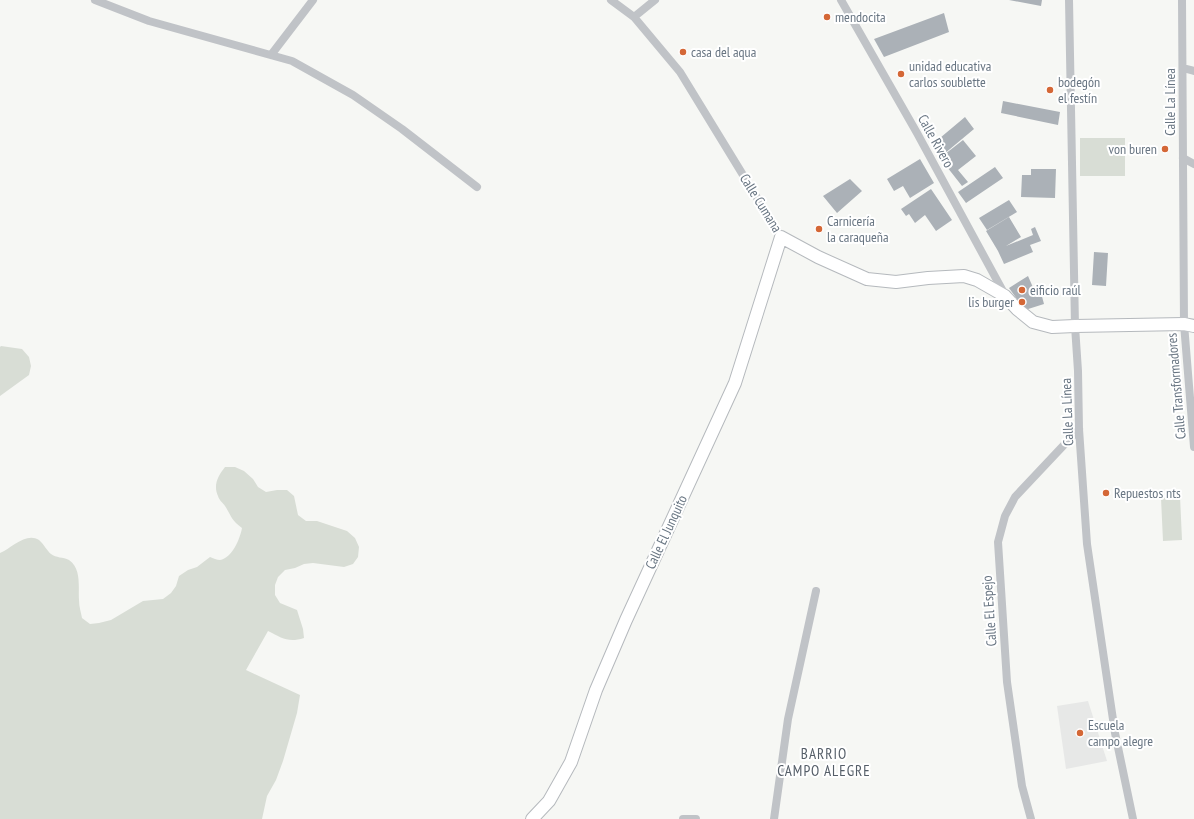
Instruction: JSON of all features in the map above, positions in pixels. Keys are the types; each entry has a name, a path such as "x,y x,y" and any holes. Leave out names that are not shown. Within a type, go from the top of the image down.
{"street":[{"path":"95,0 149,21 292,62 353,96 402,129 477,187"},
{"path":"271,55 313,0"},
{"name":"Calle Cumana","path":"611,0 634,17 680,72 781,237 818,257 867,279 896,282 964,276 977,280 1005,296 1017,309 1033,322 1052,327 1189,325"},
{"path":"634,17 655,0"},
{"name":"Calle Rivero","path":"841,0 917,133 1005,296"},
{"name":"Calle La Línea","path":"1068,0 1075,326 1087,544 1115,734 1133,819"},
{"name":"Calle La Línea","path":"1182,0 1183,158 1189,325"},
{"path":"1183,68 1194,71"},
{"path":"1183,158 1194,164"},
{"name":"Calle El Junquito","path":"532,819 549,801 571,762 596,690 626,620 735,383 781,237"},
{"name":"Calle Transformadores","path":"1189,325 1194,446"},
{"name":"Calle El Espejo","path":"1031,819 1022,786 1007,682 998,542 1005,516 1015,497 1080,429"},
{"path":"774,819 788,719 816,591"},
{"path":"683,819 696,819"}],"shaded area":[{"path":"1080,138 1125,138 1125,176 1080,176"},
{"path":"0,347 22,349 29,357 31,366 29,375 0,396"},
{"path":"225,467 235,467 244,471 253,479 258,487 266,492 287,490 294,496 298,515 306,521 317,521 347,531 355,538 359,547 358,557 353,564 344,567 313,563 304,564 285,570 278,577 275,585 275,595 280,603 297,610 303,629 304,638 289,640 281,638 268,631 246,670 300,695 297,713 283,761 276,780 267,796 262,819 0,819 0,553 24,539 34,538 39,540 51,554 69,560 76,568 78,573 79,603 82,618 90,624 111,620 143,601 163,599 171,593 176,586 179,576 188,570 197,567 210,557 220,560 224,559 232,552 242,528 232,518 219,499 217,492 216,484"},
{"path":"1180,496 1182,540 1163,541 1161,498"},
{"name":"Escuela campo alegre","path":"1088,701 1107,761 1066,769 1057,706"}],"building":[{"path":"1009,0 1042,0 1041,6"},
{"path":"944,13 949,32 884,57 874,39"},
{"path":"1003,101 1060,112 1058,125 1001,113"},
{"path":"965,117 974,129 944,154 934,143"},
{"path":"963,140 976,156 958,170 968,182 962,186 940,158"},
{"path":"920,159 934,183 910,198 903,186 894,191 887,179"},
{"path":"995,167 1003,178 966,203 958,192"},
{"path":"1031,169 1056,169 1055,198 1021,197 1022,175 1031,175"},
{"path":"850,179 862,191 837,213 823,196"},
{"path":"931,189 952,220 936,231 925,215 915,223 909,214 906,216 901,209"},
{"path":"1009,200 1017,212 987,230 979,218"},
{"path":"1009,217 1021,237 1006,246 1033,235 1031,229 1035,227 1041,241 1030,245 1033,252 1004,264 986,231"},
{"path":"1094,252 1108,253 1106,286 1092,285"},
{"path":"1028,276 1035,292 1040,289 1044,304 1025,310 1009,288"}],"place":[{"name":"mendocita","path":"827,17"},
{"name":"casa del aqua","path":"683,52"},
{"name":"unidad educativa carlos soublette","path":"901,74"},
{"name":"bodegón el festín","path":"1050,90"},
{"name":"von buren","path":"1165,149"},
{"name":"Carnicería la caraqueña","path":"819,229"},
{"name":"eificio raúl","path":"1022,290"},
{"name":"lis burger","path":"1022,302"},
{"name":"Repuestos nts","path":"1106,493"},
{"name":"Escuela campo alegre","path":"1080,733"}],"district":[{"name":"BARRIO CAMPO ALEGRE","path":"824,762"}]}
